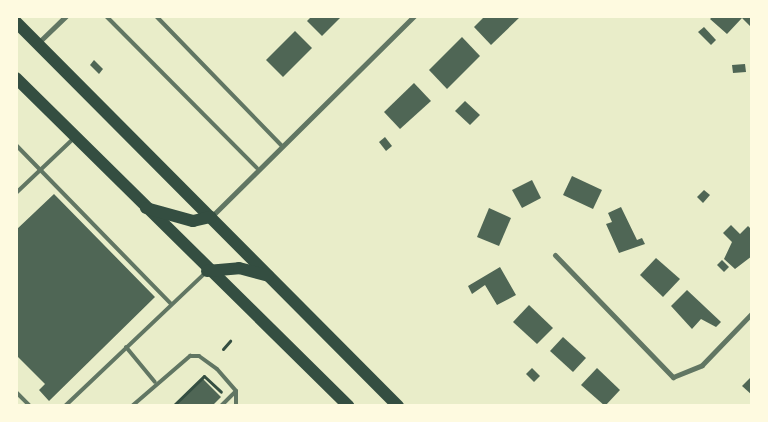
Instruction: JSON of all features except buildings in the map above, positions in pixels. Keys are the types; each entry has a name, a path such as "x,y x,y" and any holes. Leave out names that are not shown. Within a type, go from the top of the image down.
{"main road":[{"path":"21,16 37,43"},
{"path":"16,22 398,406"},
{"path":"16,78 207,271 349,406"},
{"path":"146,208 193,221 211,217"},
{"path":"207,271 239,268 270,277"}],"street":[{"path":"37,43 66,16"},
{"path":"211,217 257,168 414,16"},
{"path":"555,255 673,377 702,365 752,313"}],"lane":[{"path":"106,16 257,168"},
{"path":"156,16 281,145"},
{"path":"16,193 75,137"},
{"path":"16,145 171,304"},
{"path":"65,406 207,271"},
{"path":"126,347 155,382"},
{"path":"132,406 177,362 200,356 236,391 238,404 244,406"},
{"path":"221,406 236,391"},
{"path":"16,392 30,406"}],"path":[{"path":"223,349 230,341"},
{"path":"173,406 204,376 223,394"}]}
